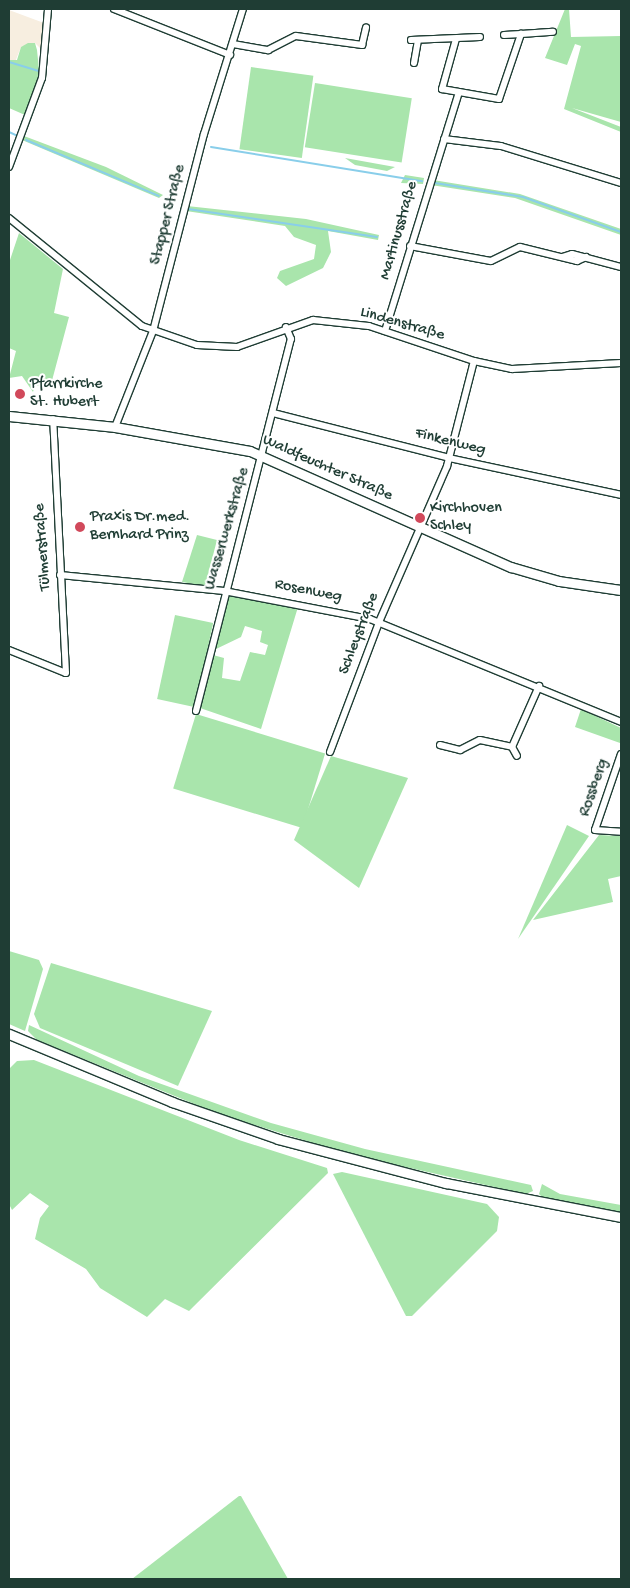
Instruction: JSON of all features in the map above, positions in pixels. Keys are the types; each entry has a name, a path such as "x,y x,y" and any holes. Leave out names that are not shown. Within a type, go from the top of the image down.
{"street":[{"path":"9,167 41,84 48,9"},
{"path":"114,9 230,55"},
{"name":"Stapper Straße","path":"114,426 152,330 204,134 243,9"},
{"path":"233,44 268,50 296,36 362,45 366,27"},
{"path":"504,35 553,32"},
{"path":"456,39 442,89 499,99 521,34"},
{"path":"414,63 415,40 480,37"},
{"name":"Martinusstraße","path":"386,331 410,246 459,92"},
{"path":"444,140 501,146 621,183"},
{"name":"Lindenstraße","path":"9,218 152,330 222,348 255,342 286,327 313,320 386,331 474,361 532,370 621,363"},
{"path":"410,246 491,261 520,246 577,261 586,257 621,267"},
{"name":"Wasserwerkstraße","path":"196,711 224,591 274,413 291,339 286,327"},
{"name":"Schleystraße","path":"330,752 379,622 449,458 474,361"},
{"name":"Finkenweg","path":"274,413 449,458 621,495"},
{"name":"Waldfeuchter Straße","path":"9,416 114,426 263,455 419,527 536,576 621,590"},
{"name":"Tülmerstraße","path":"9,650 66,673 53,419"},
{"name":"Rosenweg","path":"60,575 224,591 379,622 539,686 621,722"},
{"path":"512,747 539,686"},
{"path":"440,745 460,750 480,740 512,747 517,756"},
{"name":"Rossberg","path":"621,754 595,830 621,832"},
{"path":"9,1034 172,1102 278,1139 438,1181 621,1217"}],"shaded area":[{"path":"9,10 44,23 42,50 35,43 21,47 15,62 9,60"}],"green space":[{"path":"565,9 569,9 571,37 621,36 621,122 572,108 621,127 621,132 564,109 581,46 575,44 567,65 545,58"},
{"path":"28,43 35,43 40,79 25,115 9,108 9,60 17,60 21,47"},
{"path":"251,67 313,76 302,158 239,149"},
{"path":"315,83 412,98 402,163 305,147"},
{"path":"24,136 106,167 163,195 159,198 22,140"},
{"path":"345,158 395,167 387,171 355,165"},
{"path":"405,175 424,178 423,184 401,183"},
{"path":"433,180 520,194 621,229 621,235 515,198 431,185"},
{"path":"187,206 306,219 379,235 378,240 328,231 331,252 323,268 286,286 277,278 280,271 314,259 316,245 294,237 285,226 186,211"},
{"path":"19,233 63,269 54,313 69,317 50,388 35,385 33,392 22,376 9,378 16,351 9,348 9,263"},
{"path":"197,535 217,540 205,586 182,582"},
{"path":"227,596 298,607 261,729 200,708 213,655 224,658 222,678 240,681 250,652 265,655 268,645 260,642 262,631 245,626 241,637 214,650"},
{"path":"175,615 213,623 195,707 157,699"},
{"path":"581,709 621,728 620,743 575,727"},
{"path":"196,714 325,753 302,828 173,789"},
{"path":"331,756 408,778 359,888 294,840"},
{"path":"567,825 589,836 518,939"},
{"path":"599,835 621,836 621,876 608,879 613,902 533,920"},
{"path":"9,951 39,960 43,969 25,1031 9,1024"},
{"path":"51,963 212,1011 178,1086 40,1028 34,1014"},
{"path":"29,1025 139,1076 271,1123 365,1149 531,1185 533,1191 526,1194 352,1155 219,1114 37,1040 28,1031"},
{"path":"34,1060 239,1140 327,1168 328,1173 189,1311 165,1299 147,1317 100,1288 86,1269 35,1239 40,1218 49,1206 30,1193 12,1210 9,1204 9,1069 17,1061"},
{"path":"342,1172 487,1204 499,1217 497,1231 412,1316 406,1316 333,1174"},
{"path":"542,1184 560,1194 621,1205 621,1213 543,1198 539,1194"},
{"path":"239,1496 241,1496 288,1579 132,1579"}],"waterway":[{"path":"9,62 39,71"},
{"path":"9,132 18,136"},
{"path":"26,140 159,196"},
{"path":"211,147 422,181"},
{"path":"435,183 523,197 621,232"},
{"path":"188,209 377,237"}],"place":[{"name":"Pfarrkirche St. Hubert","path":"20,394"},
{"name":"Kirchhoven Schley","path":"420,518"},
{"name":"Praxis Dr.med. Bernhard Prinz","path":"80,527"}]}
